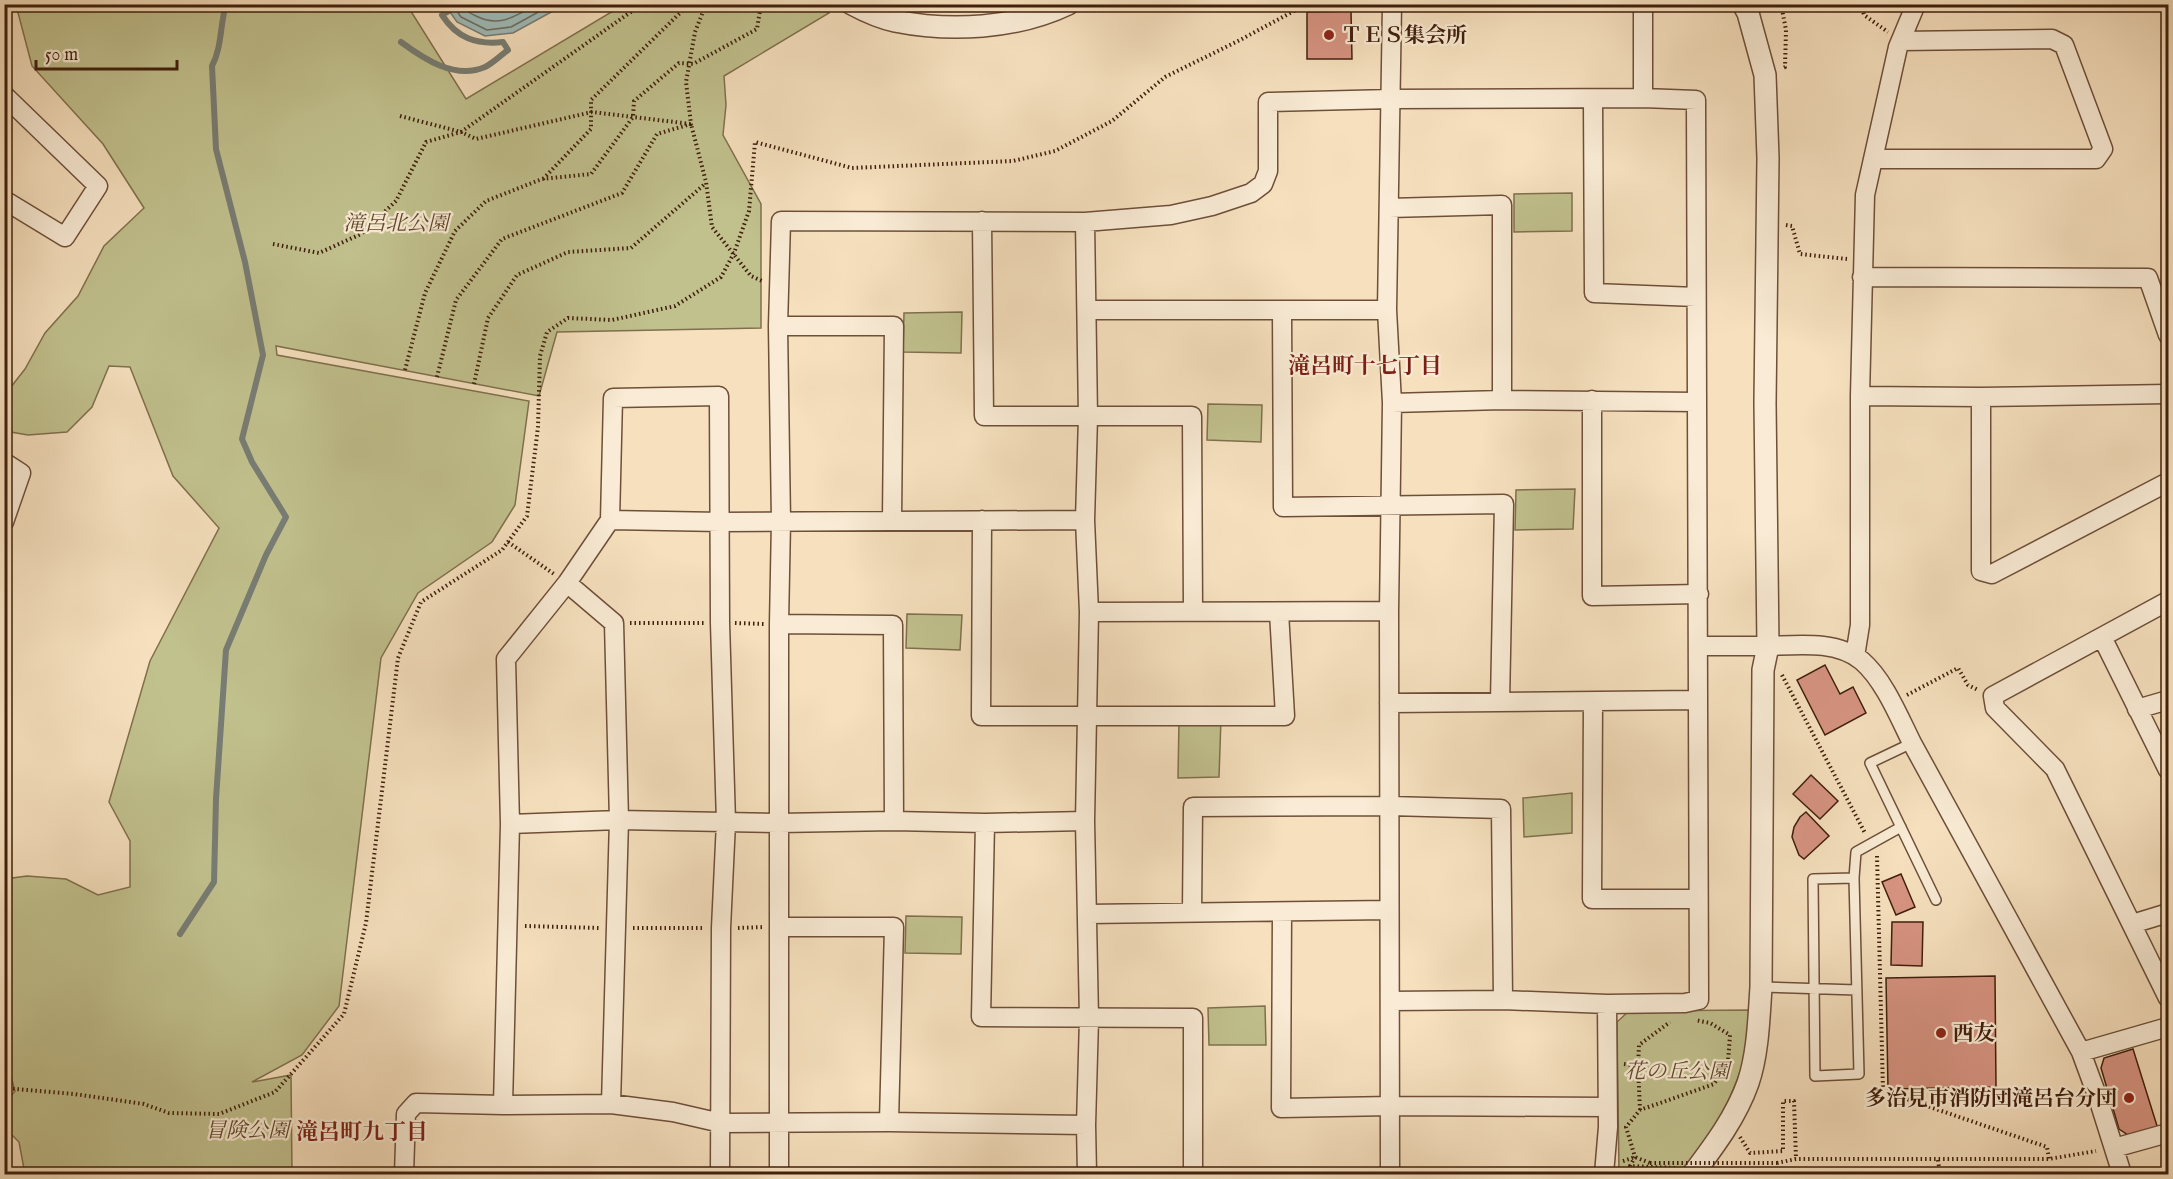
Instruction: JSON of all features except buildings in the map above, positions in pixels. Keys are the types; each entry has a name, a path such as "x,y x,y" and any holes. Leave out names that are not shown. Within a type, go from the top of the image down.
{"street":[{"path":"852,4 893,21 934,27 963,27 1038,16 1068,4"},
{"path":"1390,1174 1389,611 1392,403 1388,310 1392,4"},
{"path":"1643,4 1643,98"},
{"path":"1695,1172 1730,1122 1748,1082 1757,1036 1761,987 1763,670 1768,646 1765,404 1768,220 1765,75 1748,13 1743,4"},
{"path":"1855,656 1860,625 1860,396 1865,195 1898,47 1916,4"},
{"path":"1874,159 2096,159 2103,149 2064,45 2052,39 1901,40"},
{"path":"4,95 98,186 65,237 4,200"},
{"path":"779,1174 781,521 778,326 781,221 1085,222 1171,215 1212,206 1251,193 1263,184 1269,171 1268,102 1392,99 1643,98 1696,100 1699,1000 1685,1003 1607,1004 1503,1000 1390,1001"},
{"path":"1593,99 1594,293 1696,297"},
{"path":"1389,208 1502,205 1502,400"},
{"path":"982,221 984,416 1192,416 1193,611"},
{"path":"1085,222 1088,417 1085,520 1089,612 1085,821 1089,1018 1087,1174"},
{"path":"1862,269 2148,278 2169,335"},
{"path":"1087,310 1388,310"},
{"path":"1282,311 1283,507 1504,504 1500,702"},
{"path":"778,326 894,326 892,520"},
{"path":"1860,396 2169,394"},
{"path":"503,1105 510,824 506,659 567,583 610,520 613,398 719,396 720,623 726,822 722,928 720,1174"},
{"path":"1981,397 1981,571 1992,574 2169,482"},
{"path":"1392,403 1502,400 1696,402"},
{"path":"1592,400 1592,596 1699,594"},
{"path":"4,462 21,473 4,522"},
{"path":"610,520 721,522 1085,520"},
{"path":"982,520 981,716 1285,716 1279,612"},
{"path":"567,583 614,623 619,820 610,1104"},
{"path":"2169,601 1993,696 1995,708 2055,769 2169,998"},
{"path":"1089,612 1389,611"},
{"path":"779,624 893,625 894,821"},
{"path":"2102,637 2169,770"},
{"path":"1699,646 1808,645 1830,647 1855,656 1869,668 1892,703 2081,1052 2122,1174"},
{"path":"1389,703 1697,700"},
{"path":"2137,709 2169,700"},
{"path":"1593,702 1592,899 1697,899"},
{"path":"1192,912 1193,807 1390,806 1501,809 1503,1000"},
{"path":"510,824 619,820 779,823 1085,821"},
{"path":"985,823 981,1017 1194,1018 1193,1174"},
{"path":"1088,914 1389,910"},
{"path":"1282,912 1281,1108 1607,1107"},
{"path":"2132,924 2169,913"},
{"path":"779,927 894,927 888,1122"},
{"path":"1604,1170 1607,1107 1607,1004"},
{"path":"2081,1052 2169,1027"},
{"path":"404,1174 406,1114 416,1103 610,1104 673,1112 721,1123 888,1122 1086,1125"},
{"path":"2114,1148 2169,1133"}],"lane":[{"path":"1912,743 1870,763 1936,900"},
{"path":"1854,878 1813,879 1815,1076 1859,1074 1854,878 1856,852 1901,827"},
{"path":"1761,987 1857,990"}],"path":[{"path":"273,244 319,253 361,234 396,201 426,142 461,132 642,4"},
{"path":"542,179 591,129 591,100 685,8 701,4"},
{"path":"706,4 695,32 686,82 691,124 706,182 712,227 752,276 779,290"},
{"path":"405,370 425,293 455,231 486,201 542,179 591,174 633,117 634,101 679,63 693,64 757,29 761,4"},
{"path":"4,1088 74,1094 144,1104 169,1113 219,1114 275,1092 344,1014 366,923 398,658 421,602 502,550 527,516 538,427 540,356 547,332 568,318 612,320 675,306 721,277 734,253 749,211 755,142 852,168 1023,159 1055,150 1112,121 1165,77 1306,4"},
{"path":"1765,75 1785,67 1786,30 1781,4"},
{"path":"1861,4 1864,15 1901,40"},
{"path":"400,116 461,132 476,139 592,112 691,124"},
{"path":"437,377 456,300 502,239 622,193 657,134 691,124"},
{"path":"474,384 488,318 517,275 568,252 631,248 706,182"},
{"path":"1768,220 1792,226 1800,254 1862,269"},
{"path":"507,542 567,583"},
{"path":"614,623 779,624"},
{"path":"1892,703 1958,668 1968,685 1993,696"},
{"path":"1763,670 1780,671 1878,859 1883,1091 2047,1147 2049,1159"},
{"path":"507,926 779,927"},
{"path":"1640,1110 1639,1045 1668,1024 1675,1016"},
{"path":"1687,1018 1710,1023 1730,1035 1728,1062 1714,1084 1640,1110 1626,1127 1635,1157 1630,1166 1695,1172"},
{"path":"1730,1122 1750,1153 1783,1151 1783,1101 1794,1101 1796,1159"},
{"path":"1604,1170 1635,1157 1650,1163 1777,1163 1796,1159 2049,1159 2114,1148"},
{"path":"1938,1160 1940,1174"}],"green space":[{"path":"816,4 829,13 724,76 726,105 723,135 761,204 761,328 557,332 539,396 276,346 277,355 529,401 515,505 492,542 418,593 381,658 339,1006 302,1055 252,1082 291,1075 292,1174 86,1174 80,1170 52,1174 25,1174 19,1142 5,1128 5,1103 15,1091 7,1062 5,1062 5,879 27,876 66,879 98,895 130,887 130,841 109,802 150,661 219,528 173,476 130,367 109,366 92,407 67,432 28,435 5,431 5,391 7,392 25,369 45,333 78,296 104,246 144,208 103,144 32,66 16,5 407,5 466,99 623,5"},
{"path":"1572,193 1572,231 1514,232 1514,194"},
{"path":"962,312 961,353 903,352 904,313"},
{"path":"1208,404 1262,405 1261,442 1207,440"},
{"path":"1575,489 1573,529 1515,530 1516,490"},
{"path":"907,614 962,615 960,650 906,648"},
{"path":"1221,719 1219,777 1178,778 1179,720"},
{"path":"1572,793 1572,833 1524,837 1523,798"},
{"path":"906,916 962,917 961,954 905,953"},
{"path":"1265,1006 1266,1045 1209,1045 1208,1008"},
{"name":"花の丘公園","path":"1750,1010 1747,1047 1737,1082 1712,1130 1681,1174 1619,1174 1617,1022 1629,1011"}],"water":[{"path":"445,5 564,5 513,33 485,36 457,22"}],"waterway":[{"path":"180,934 214,882 216,799 226,650 266,555 286,517 252,462 242,439 263,355 245,262 216,149 212,66 218,51 226,4"},
{"path":"401,42 440,66 462,71 485,67 508,50 503,42 476,41 461,34 442,15 449,11"}],"place":[{"name":"ＴＥＳ集会所","path":"1329,35"},
{"name":"西友","path":"1941,1033"},
{"name":"多治見市消防団滝呂台分団","path":"2129,1098"}],"district":[{"name":"滝呂町十七丁目","path":"1365,365"},
{"name":"滝呂町九丁目","path":"362,1131"}],"park label":[{"name":"滝呂北公園","path":"396,223"},
{"name":"冒険公園","path":"247,1130"}]}
